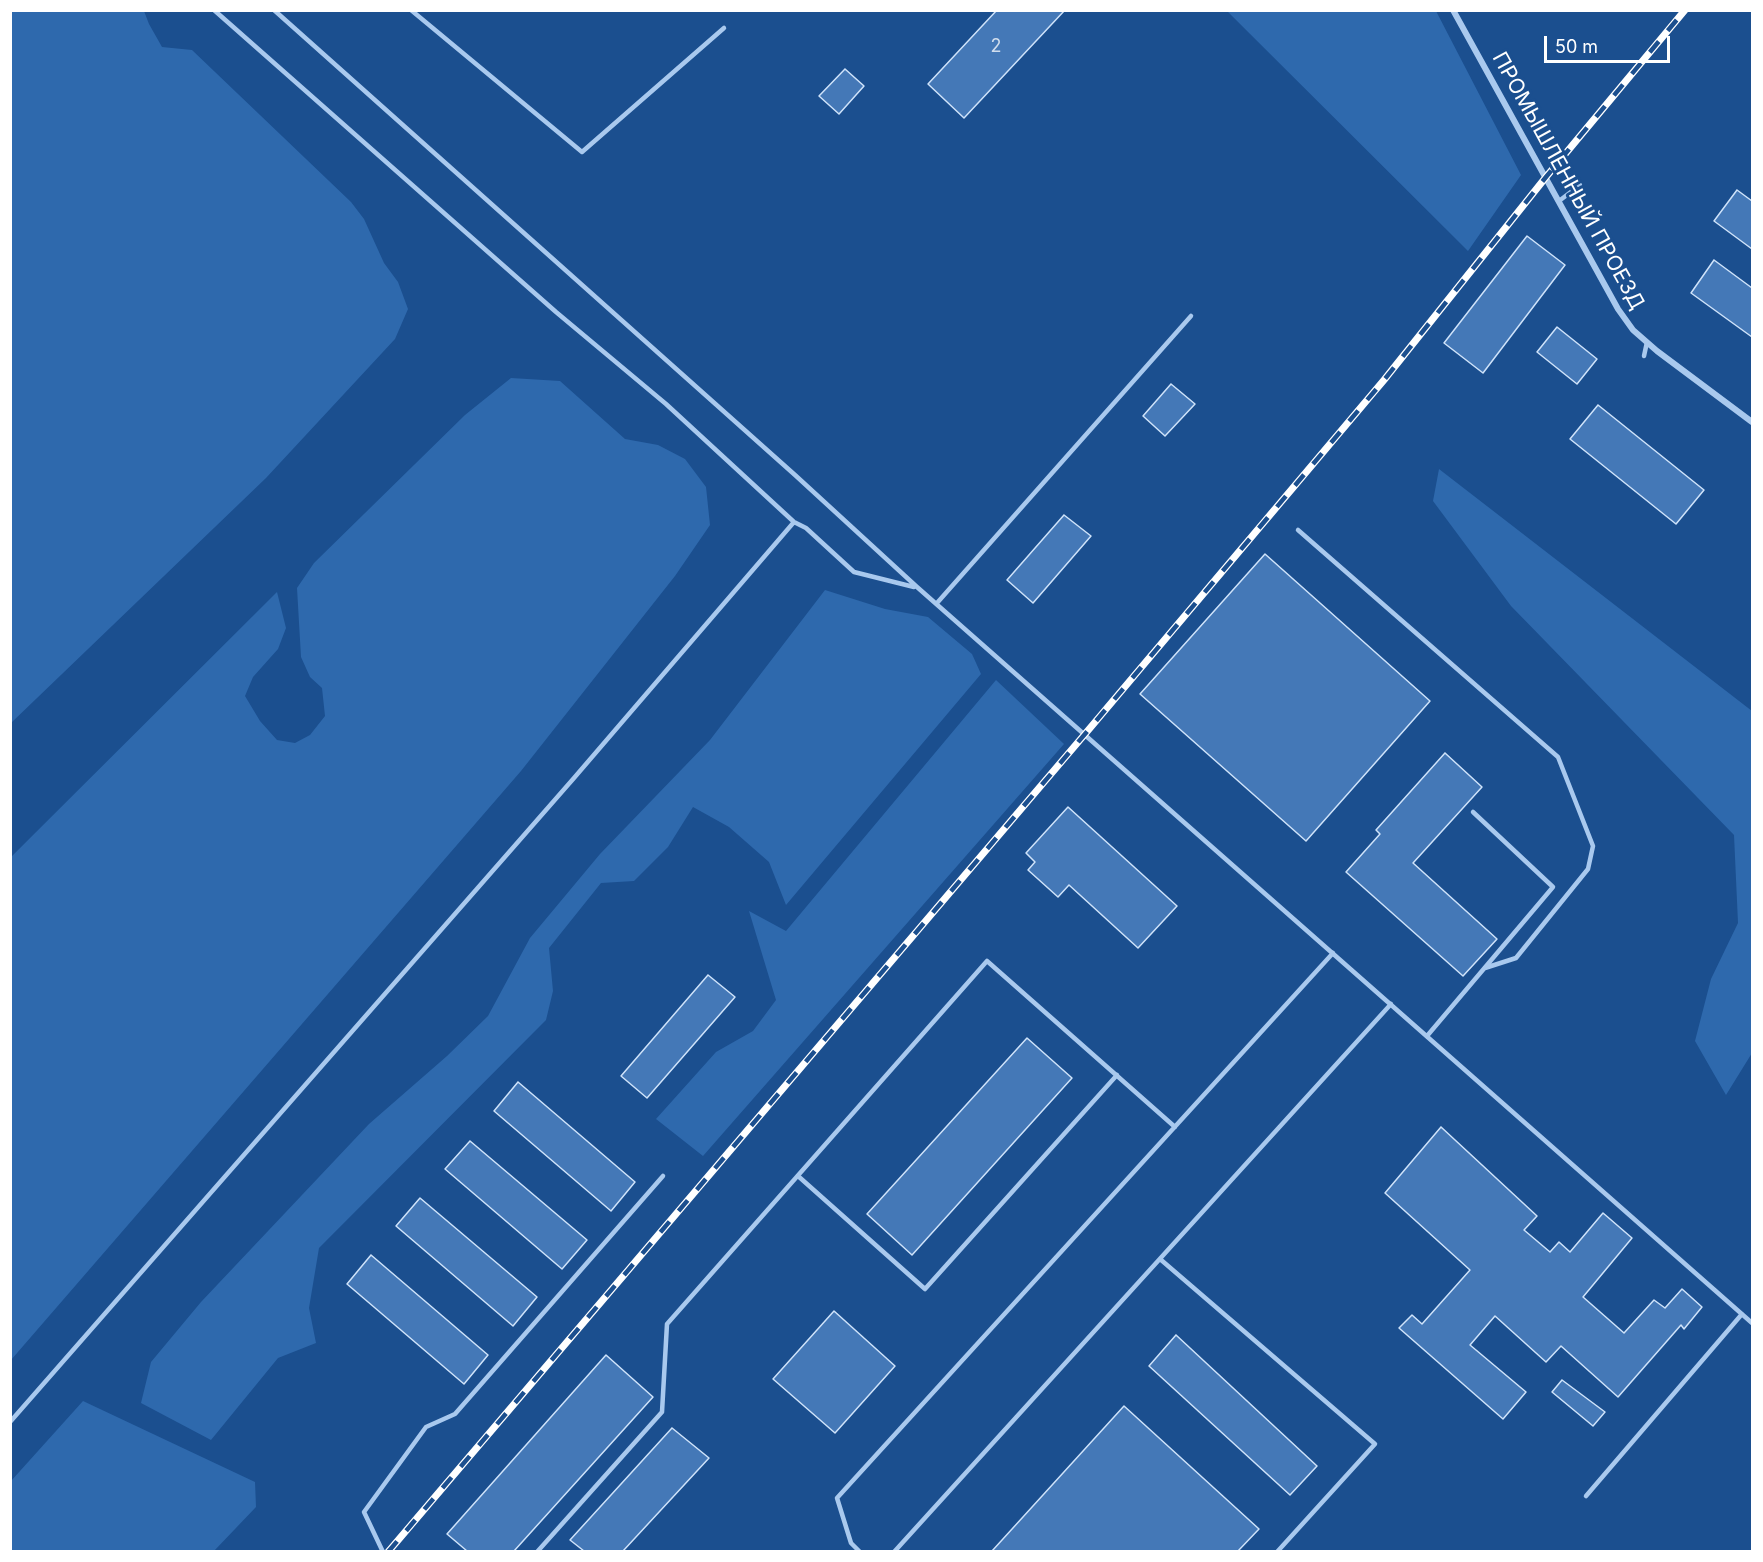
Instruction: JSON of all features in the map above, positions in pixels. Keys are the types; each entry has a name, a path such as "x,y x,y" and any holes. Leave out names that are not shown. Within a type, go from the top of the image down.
{"street":[{"name":"ПРОМЫШЛЕННЫЙ ПРОЕЗД","path":"1453,10 1618,309 1633,330 1752,422"}],"lane":[{"path":"213,10 555,312 666,404 794,522 806,528 854,572 917,587"},
{"path":"274,10 795,475 917,587 1752,1323"},
{"path":"411,10 582,152 724,28"},
{"path":"1559,201 1580,185"},
{"path":"937,603 1191,316"},
{"path":"1644,356 1647,342"},
{"path":"10,1422 574,778 794,522"},
{"path":"1298,530 1558,757 1593,846 1588,869 1516,958 1485,968"},
{"path":"1427,1036 1552,886 1473,812"},
{"path":"860,1551 851,1543 837,1498 1333,953"},
{"path":"537,1551 662,1412 667,1324 987,961 1175,1127"},
{"path":"894,1551 1391,1004"},
{"path":"798,1176 925,1289 1117,1075"},
{"path":"383,1551 364,1512 426,1427 455,1414 663,1176"},
{"path":"1160,1259 1375,1444 1277,1551"},
{"path":"1586,1496 1742,1314"}],"shaded area":[{"path":"11,10 144,11 162,47 192,50 351,202 364,219 384,263 398,282 408,309 395,339 266,478 11,723"},
{"path":"1227,11 1436,11 1521,175 1468,251"},
{"path":"511,378 560,381 625,439 658,445 685,459 706,487 710,525 675,576 521,771 11,1360 11,857 277,592 286,628 278,649 253,677 245,696 260,721 277,740 295,743 310,735 325,716 322,688 310,677 301,657 297,588 314,563 465,415"},
{"path":"1439,469 1752,711 1752,1053 1726,1095 1695,1041 1711,979 1738,923 1734,835 1511,606 1433,501"},
{"path":"825,590 885,609 928,617 972,654 981,674 786,905 769,862 729,827 693,807 668,847 634,881 601,883 549,948 553,991 546,1020 319,1248 309,1308 316,1343 278,1358 211,1440 141,1403 151,1362 201,1302 369,1124 447,1056 488,1016 530,938 600,854 710,740"},
{"path":"996,680 1064,744 703,1156 656,1119 716,1052 753,1031 776,1000 749,911 786,931"},
{"path":"83,1401 255,1482 256,1507 214,1551 11,1551 11,1481"}],"building":[{"path":"997,10 1065,10 964,118 928,84"},
{"path":"845,69 864,86 839,114 819,96"},
{"path":"1737,190 1752,201 1752,249 1714,221"},
{"path":"1527,236 1565,265 1483,373 1444,343"},
{"path":"1714,260 1752,288 1752,337 1691,293"},
{"path":"1557,327 1597,359 1577,384 1537,352"},
{"path":"1171,384 1195,404 1165,436 1143,416"},
{"path":"1598,405 1704,490 1676,524 1570,439"},
{"path":"1064,515 1091,536 1033,603 1007,580"},
{"path":"1265,554 1430,701 1306,841 1140,694"},
{"path":"1445,753 1482,787 1413,863 1497,939 1463,976 1346,872 1380,834 1376,830"},
{"path":"1068,807 1177,906 1138,948 1069,885 1058,897 1028,870 1035,862 1026,853"},
{"path":"708,975 735,997 647,1098 621,1076"},
{"path":"1027,1038 1072,1078 912,1255 867,1214"},
{"path":"518,1082 635,1182 611,1211 494,1111"},
{"path":"1441,1127 1537,1216 1524,1230 1550,1252 1559,1242 1570,1252 1603,1213 1632,1238 1583,1297 1624,1333 1654,1300 1665,1308 1682,1289 1702,1307 1684,1329 1681,1325 1618,1397 1561,1346 1546,1362 1495,1316 1470,1345 1526,1392 1503,1419 1399,1328 1412,1315 1422,1324 1470,1270 1385,1193"},
{"path":"470,1141 587,1240 562,1269 445,1169"},
{"path":"420,1198 537,1297 513,1326 396,1226"},
{"path":"371,1255 488,1355 464,1384 347,1284"},
{"path":"834,1311 895,1366 835,1433 773,1379"},
{"path":"1176,1335 1317,1466 1290,1495 1149,1366"},
{"path":"606,1355 653,1397 514,1551 467,1551 447,1534"},
{"path":"1562,1380 1605,1412 1593,1426 1552,1392"},
{"path":"1124,1406 1259,1529 1238,1551 992,1551"},
{"path":"672,1428 709,1458 623,1551 584,1551 570,1540"}],"railway":[{"path":"388,1552 1384,380 1546,177 1685,10"}]}
